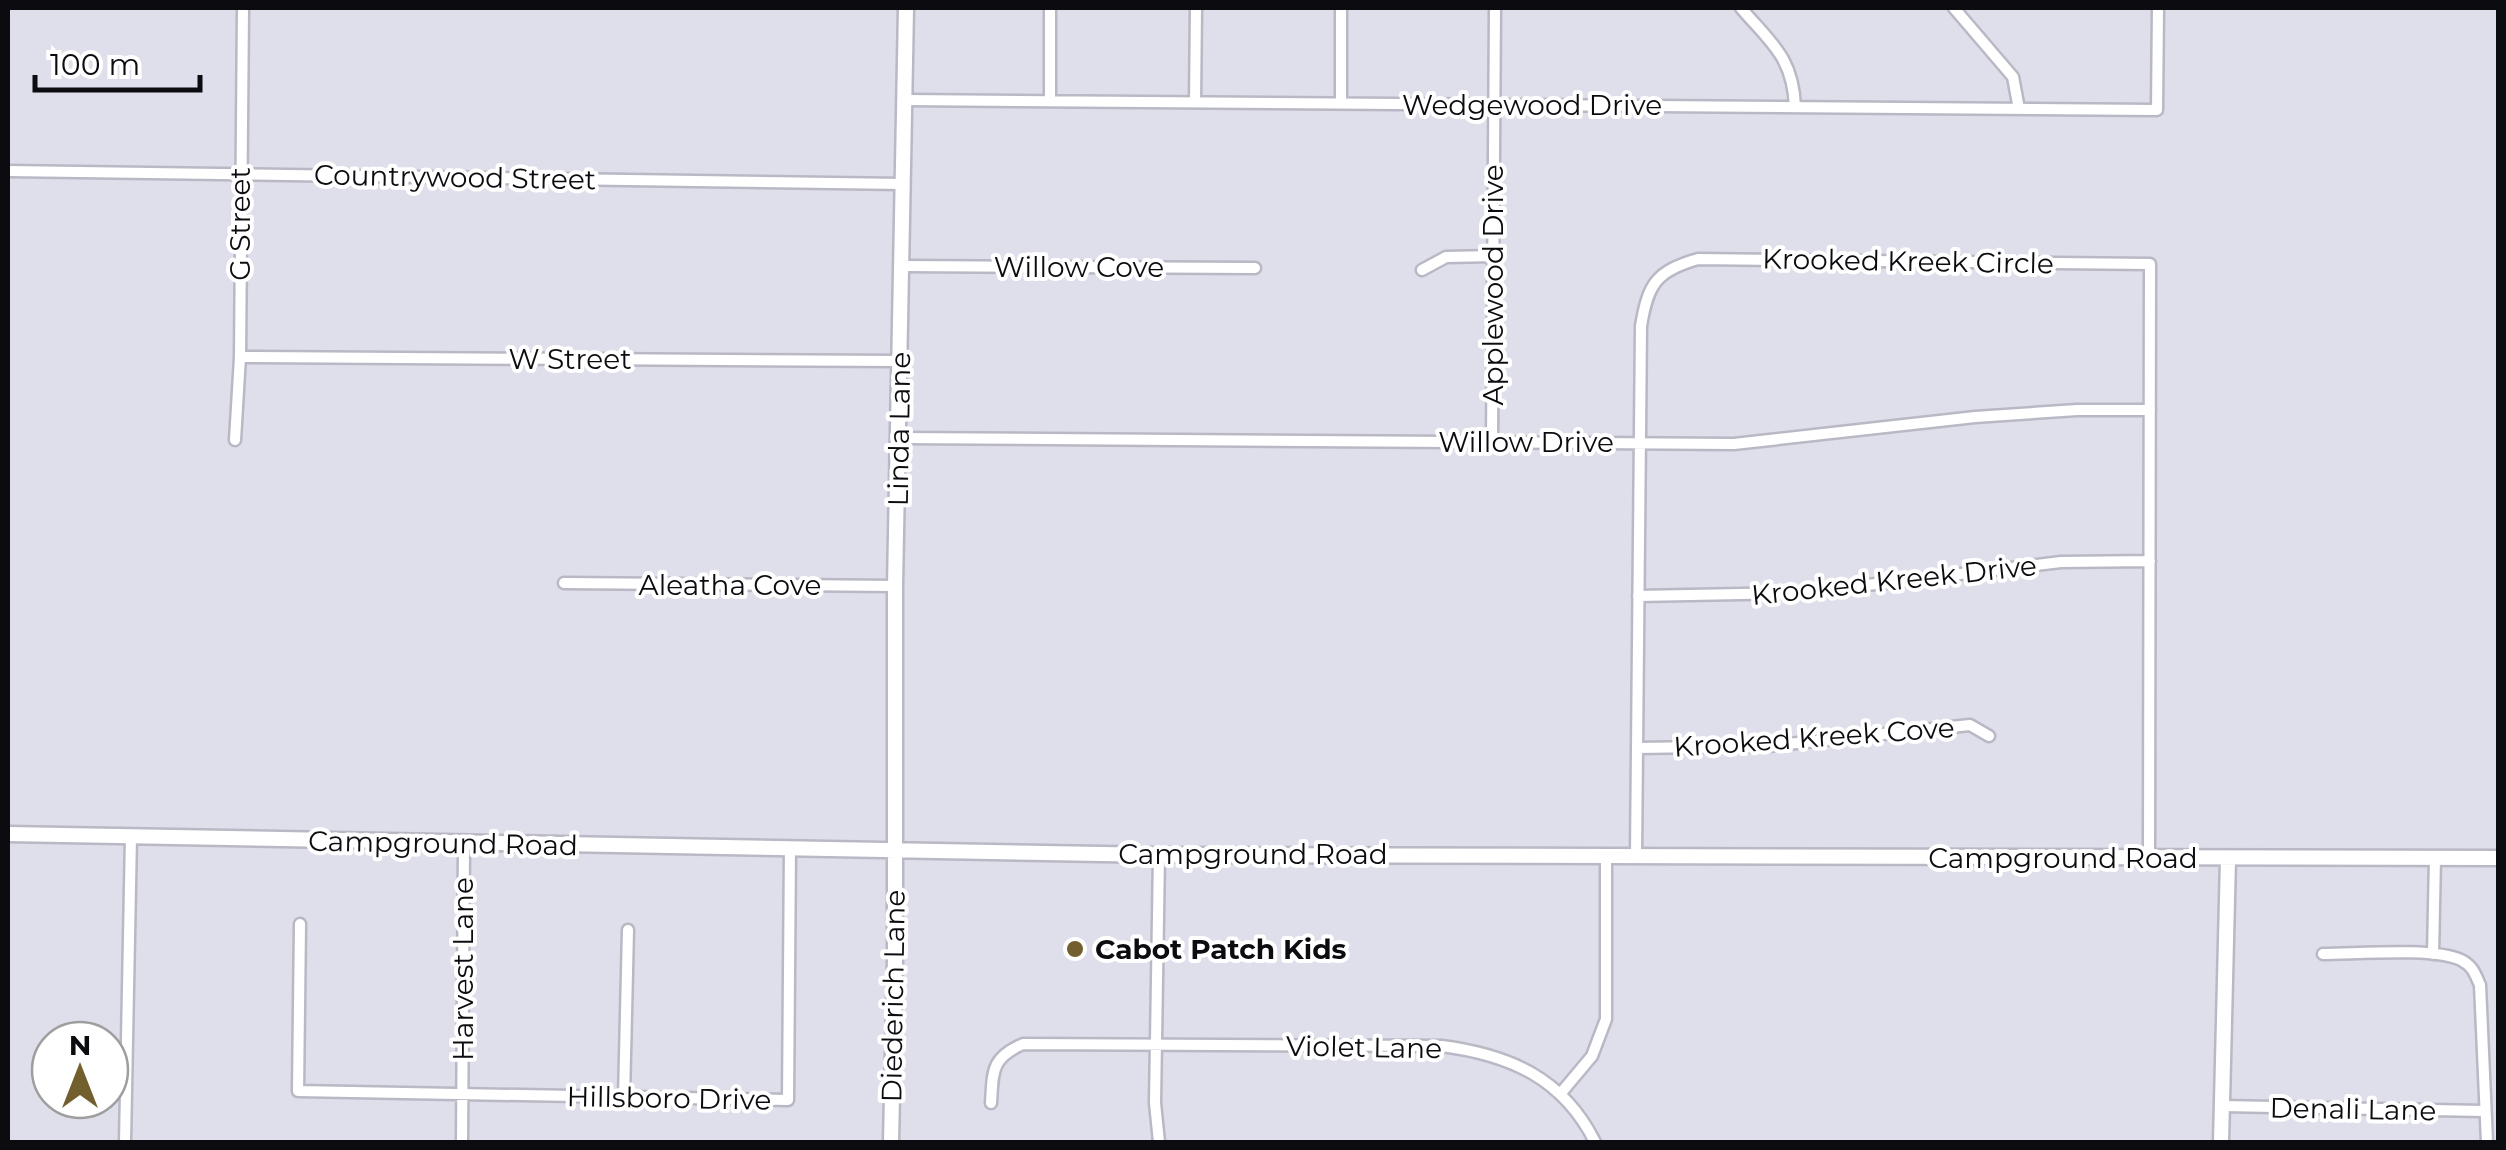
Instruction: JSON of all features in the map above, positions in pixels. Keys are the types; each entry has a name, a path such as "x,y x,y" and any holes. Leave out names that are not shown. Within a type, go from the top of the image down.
{"street":[{"name":"G Street","path":"235,440 240,357 244,8"},
{"name":"Linda Lane","path":"894,850 906,8"},
{"path":"1050,8 1050,101"},
{"path":"1195,102 1196,8"},
{"path":"1341,103 1342,8"},
{"name":"Applewood Drive","path":"1492,442 1495,8"},
{"path":"1740,8 1784,58 1794,80 1795,107"},
{"path":"1954,8 2013,78 2019,108"},
{"name":"Wedgewood Drive","path":"906,100 2158,110 2158,8"},
{"name":"Countrywood Street","path":"8,171 902,184"},
{"path":"1422,270 1446,258 1494,256"},
{"name":"Krooked Kreek Circle","path":"1636,856 1641,326 1646,293 1665,272 1698,259 2150,264 2149,858"},
{"name":"Willow Cove","path":"902,266 1256,268"},
{"name":"W Street","path":"240,357 900,361"},
{"name":"Willow Drive","path":"900,438 1734,444 1993,416 2150,410"},
{"name":"Krooked Kreek Drive","path":"1638,596 1757,596 2061,562 2150,561"},
{"name":"Aleatha Cove","path":"564,584 896,586"},
{"name":"Krooked Kreek Cove","path":"1637,748 1768,746 1970,725 1988,736"},
{"name":"Campground Road","path":"8,834 1159,854 2498,858"},
{"path":"126,1142 131,836"},
{"name":"Harvest Lane","path":"462,1142 464,844"},
{"name":"Hillsboro Drive","path":"300,924 298,1090 788,1100 790,848"},
{"name":"Diederich Lane","path":"891,1142 894,850"},
{"path":"1159,854 1159,1142"},
{"path":"1594,1142 1561,1094 1592,1056 1606,1019 1606,856"},
{"path":"2433,954 2434,858"},
{"path":"2222,1142 2228,859"},
{"path":"624,1097 628,930"},
{"path":"2323,954 2433,954 2458,959 2473,968 2480,985 2487,1142"},
{"name":"Violet Lane","path":"991,1102 994,1068 1004,1052 1023,1044 1458,1048 1504,1058 1561,1094"},
{"name":"Denali Lane","path":"2222,1106 2484,1111"}],"place":[{"name":"Cabot Patch Kids","path":"1075,949"}]}
